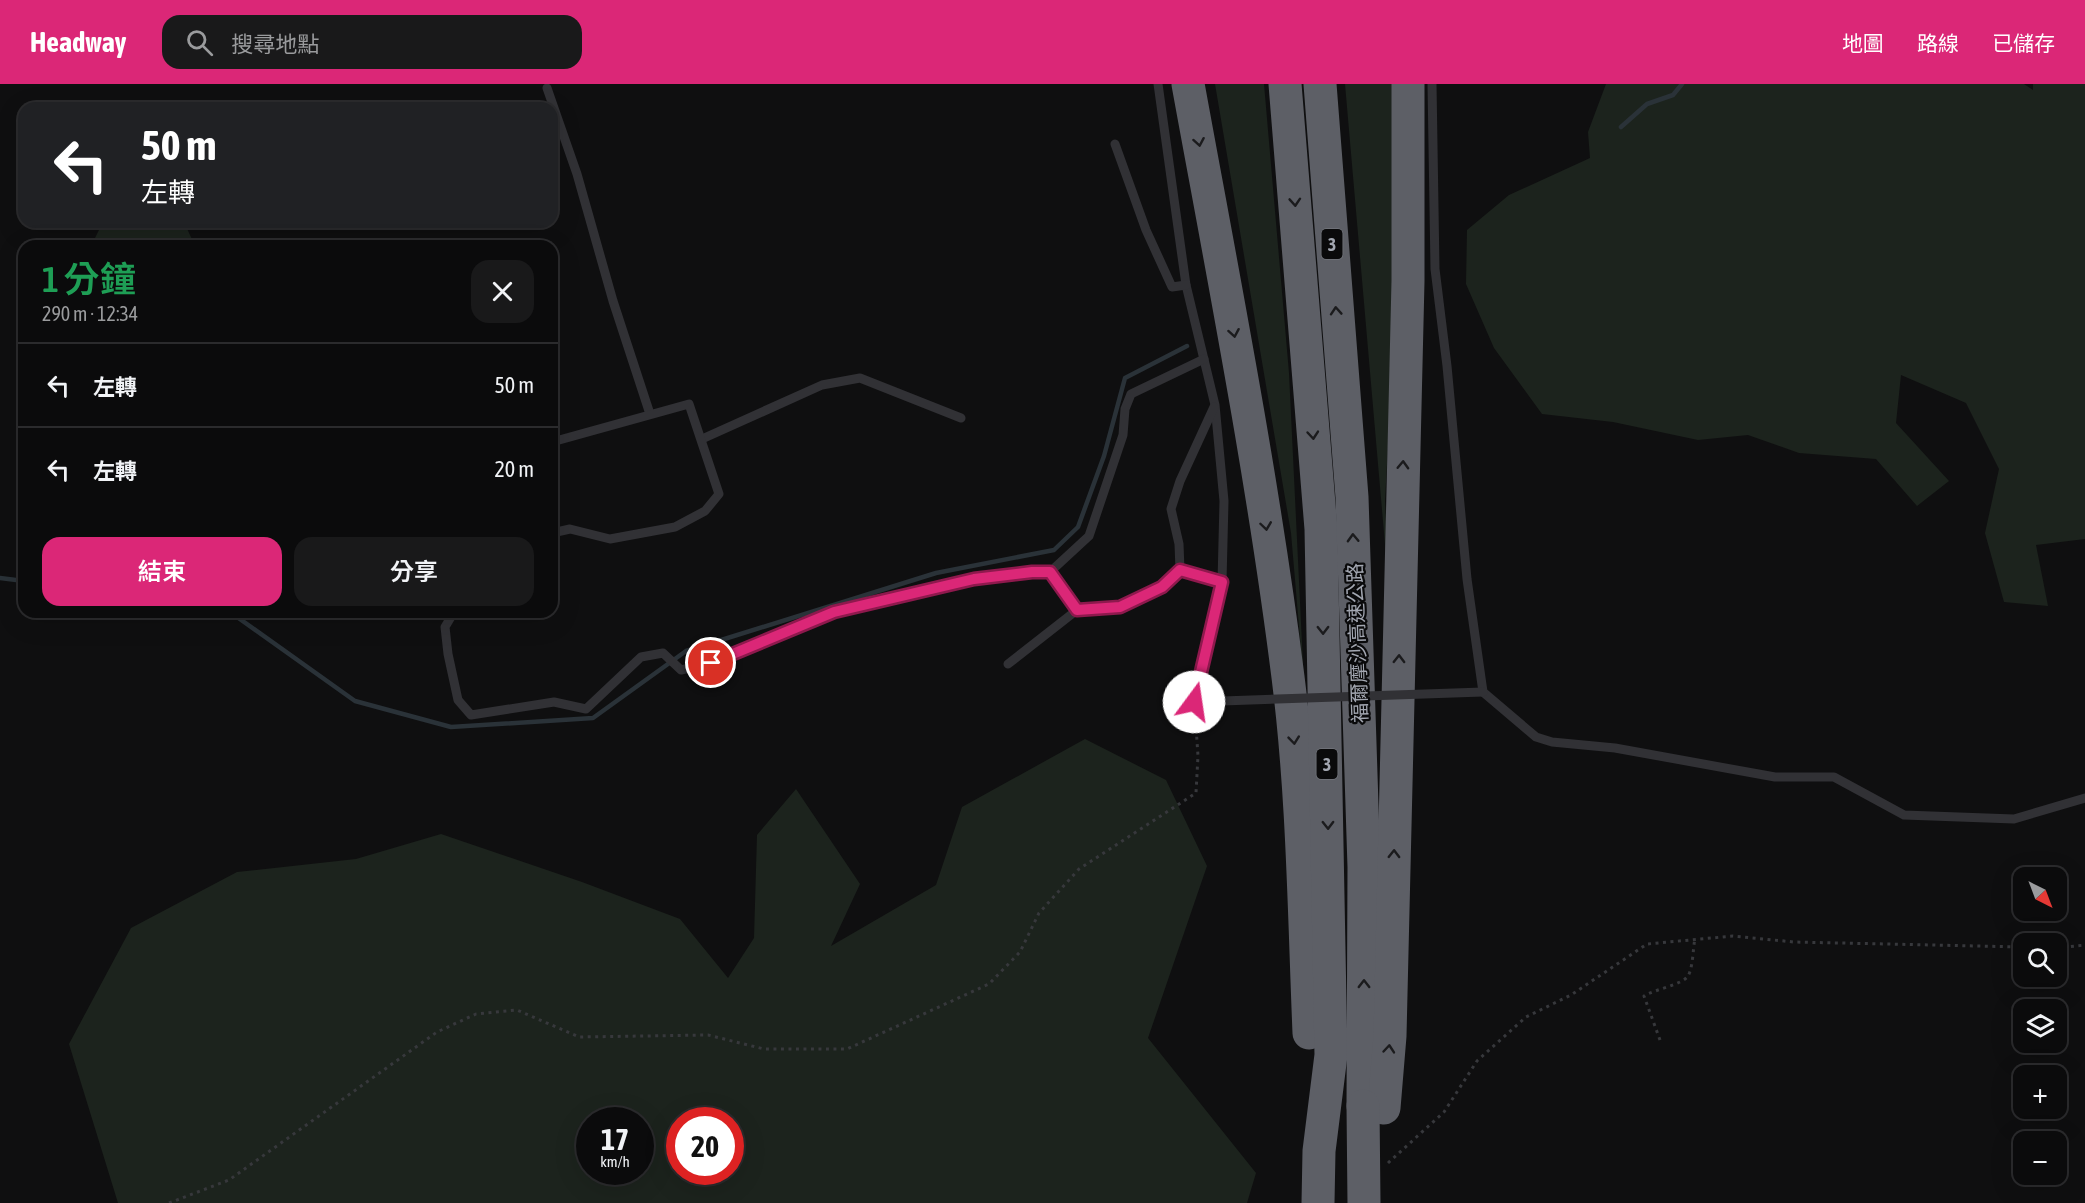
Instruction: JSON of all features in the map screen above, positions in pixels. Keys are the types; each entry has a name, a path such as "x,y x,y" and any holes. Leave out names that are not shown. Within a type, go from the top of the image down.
{"highway":[{"path":"1188,84 1251,426 1288,677 1299,791 1310,1058 1319,1151"},
{"name":"福爾摩沙高速公路","path":"1285,84 1322,564 1331,1055 1319,1151"},
{"name":"福爾摩沙高速公路","path":"1320,84 1340,370 1352,497 1374,1107 1364,1203"},
{"path":"1373,1203 1380,1173 1374,1107 1390,1036 1408,281 1408,84"},
{"name":"3","path":"1318,1203 1319,1151"}],"lane":[{"path":"1158,84 1186,285 1215,405 1224,501 1222,582 1194,702 1483,692"},
{"path":"1432,84 1435,269 1447,366 1467,579 1483,692 1536,737 1552,742 1615,748 1775,777 1834,777 1904,815 2014,819 2085,798"},
{"path":"547,88 552,102"},
{"path":"558,119 578,174 613,301 650,414"},
{"path":"1115,144 1146,230 1172,287 1186,285"},
{"path":"450,618 445,627 448,654 458,700 471,715 554,702 586,709 641,657 663,652 681,670 701,665 834,612 974,579 1050,572 1089,536 1123,435 1125,409 1131,394 1204,359"},
{"path":"702,439 822,385 860,378 961,418"},
{"path":"558,440 689,404 719,494 705,511 675,526 610,539 570,529 558,532"},
{"path":"1008,664 1077,610 1120,607 1162,587 1180,570 1179,544 1170,509 1180,481 1215,405"},
{"path":"1180,570 1222,582"},
{"path":"1050,572 1077,610"}],"path":[{"path":"169,1203 229,1180 437,1032 476,1014 517,1010 579,1037 708,1035 764,1049 847,1049 989,984 1020,952 1039,913 1079,868 1196,793 1198,756 1194,702"},
{"path":"1386,1165 1444,1112 1478,1061 1526,1017 1570,995 1647,944 1733,936 1794,942 2013,947"},
{"path":"1660,1040 1644,996 1657,988 1678,984 1688,976 1695,938"},
{"path":"2067,947 2085,945"}],"shaded area":[{"path":"1215,84 1264,84 1289,373 1304,685 1291,533"},
{"path":"1345,84 1392,84 1393,354 1385,501 1390,602"},
{"path":"1606,84 2024,84 2033,90 2033,84 2085,84 2085,539 2036,545 2048,606 2004,602 1985,533 1999,469 1966,403 1901,375 1896,423 1949,481 1917,506 1876,459 1799,453 1748,435 1698,440 1613,422 1542,414 1494,348 1466,284 1467,230 1509,195 1590,158 1588,132"},
{"path":"100,228 187,228 192,240 94,240"},
{"path":"1085,739 1166,780 1207,866 1148,1038 1256,1173 1247,1203 118,1203 69,1044 131,928 237,872 356,859 441,834 582,882 680,919 728,978 754,938 757,835 796,789 860,884 831,946 936,885 962,807"}],"waterway":[{"path":"1621,127 1647,104 1673,95 1682,84"},
{"path":"238,618 355,701 451,727 593,718 686,651 936,573 1054,550 1078,527 1104,456 1125,378 1187,346"},
{"path":"0,578 18,580"}],"route":[{"path":"711,663 834,612 974,579 1050,572 1077,610 1120,607 1162,587 1180,570 1222,582 1194,702"}]}
